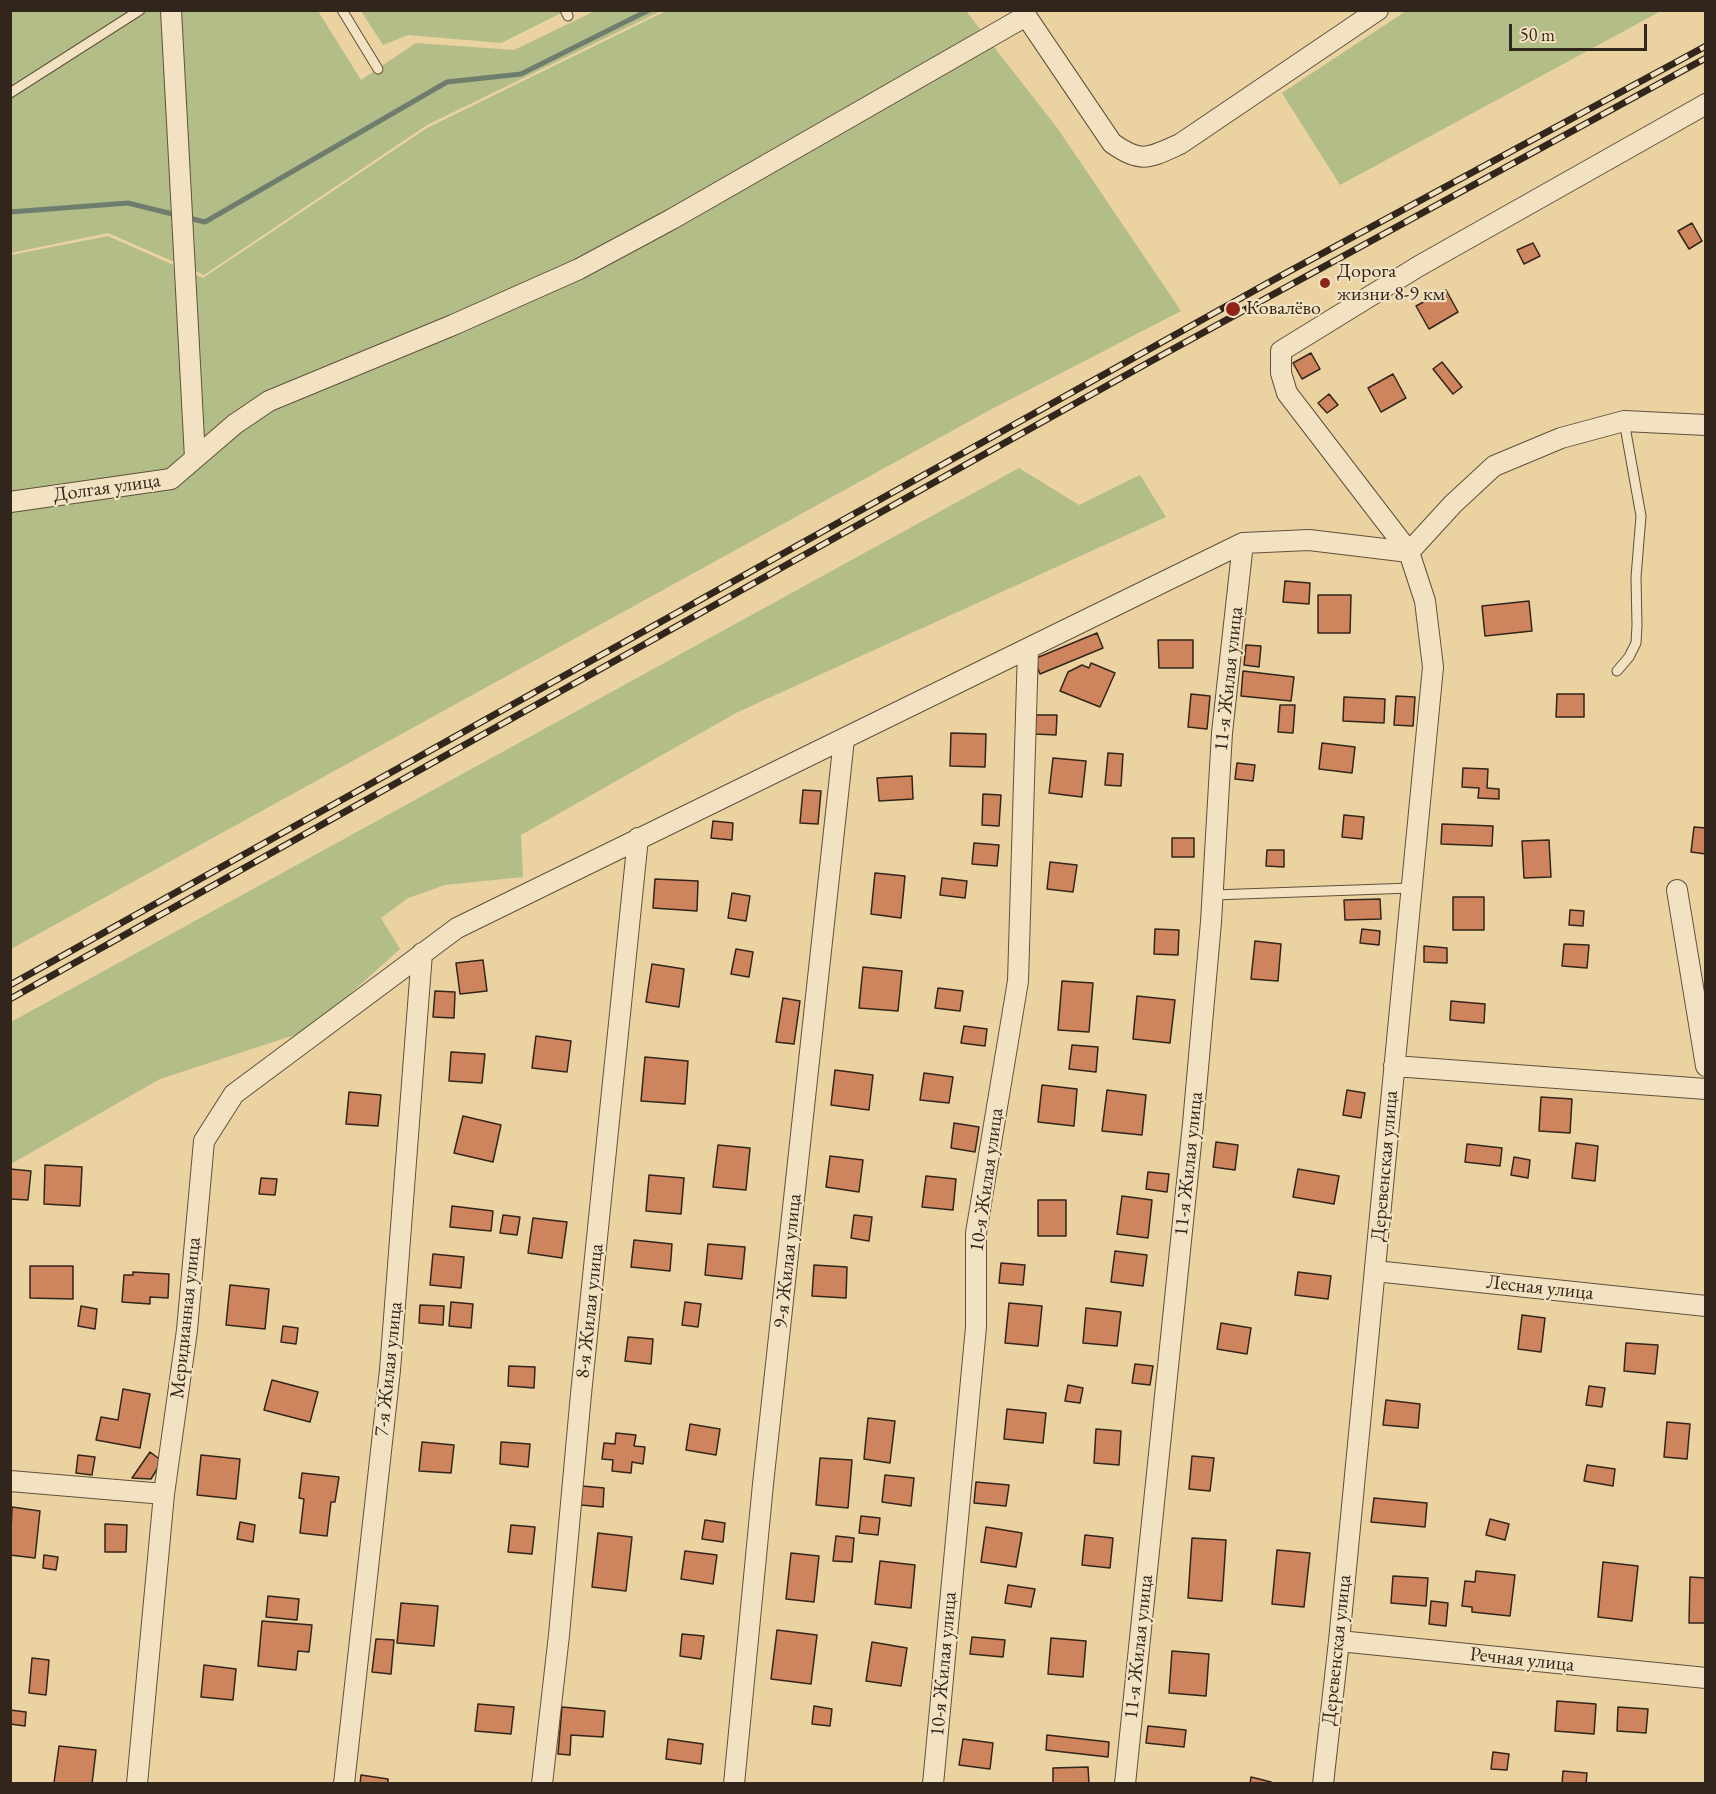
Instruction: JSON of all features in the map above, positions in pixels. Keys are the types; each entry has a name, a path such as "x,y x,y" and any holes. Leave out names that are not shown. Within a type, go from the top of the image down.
{"street":[{"path":"171,10 195,458"},
{"path":"1024,13 1112,143 1126,154 1143,158 1180,144 1378,10"},
{"name":"Долгая улица","path":"10,502 171,479 235,424 269,401 453,325 579,269 672,219 1024,13"},
{"name":"Деревенская улица","path":"1323,1784 1339,1641 1433,667 1425,602 1409,552 1287,393 1281,373 1281,351 1419,266 1706,104"},
{"path":"1243,543 1309,540 1409,552 1453,504 1494,466 1561,438 1624,421 1706,425"},
{"name":"Меридианная улица","path":"137,1784 164,1494 187,1330 204,1141 234,1094 457,928 1243,543"},
{"name":"11-я Жилая улица","path":"1125,1784 1193,1124 1213,896 1222,734 1243,543"},
{"name":"10-я Жилая улица","path":"933,1784 976,1327 976,1233 1018,981 1028,649"},
{"name":"9-я Жилая улица","path":"734,1784 764,1473 844,739"},
{"name":"8-я Жилая улица","path":"542,1784 559,1635 581,1394 638,838"},
{"path":"1677,890 1706,1066"},
{"name":"7-я Жилая улица","path":"344,1784 390,1370 422,953"},
{"path":"1394,1066 1706,1089"},
{"name":"Лесная улица","path":"1375,1271 1706,1306"},
{"path":"10,1481 164,1494"},
{"name":"Речная улица","path":"1339,1641 1706,1678"}],"lane":[{"path":"10,93 140,10"},
{"path":"342,10 378,69"},
{"path":"1617,670 1629,657 1636,643 1635,577 1641,516 1624,421"},
{"path":"1213,896 1411,888"}],"green space":[{"path":"11,11 318,11 361,80 416,43 514,50 595,11 661,11 427,125 204,275 108,233 11,253"},
{"path":"361,11 565,11 501,43 408,35 383,45"},
{"path":"666,11 966,11 1058,129 1181,311 988,411 11,949 11,255 108,236 203,278 427,128"},
{"path":"1406,11 1661,11 1340,185 1282,93"},
{"path":"1019,468 1079,505 1140,475 1166,517 736,713 521,835 523,877 445,885 408,898 381,918 400,949 310,1030 160,1079 11,1164 11,1022"}],"building":[{"path":"1692,223 1702,241 1689,249 1678,231"},
{"path":"1533,243 1540,256 1524,264 1517,250"},
{"path":"1446,290 1458,312 1429,329 1416,306"},
{"path":"1311,353 1320,369 1302,379 1293,363"},
{"path":"1442,362 1462,387 1453,394 1433,369"},
{"path":"1393,374 1406,398 1381,412 1368,388"},
{"path":"1329,394 1338,405 1327,413 1318,403"},
{"path":"1285,581 1310,583 1309,604 1283,602"},
{"path":"1318,595 1351,595 1350,633 1318,633"},
{"path":"1529,601 1532,631 1485,636 1482,606"},
{"path":"1097,633 1103,648 1040,674 1034,659"},
{"path":"1158,640 1193,640 1193,668 1159,668"},
{"path":"1246,645 1261,646 1259,667 1244,665"},
{"path":"1091,663 1115,673 1100,707 1060,691 1068,672 1082,665 1089,668"},
{"path":"1243,671 1294,677 1291,701 1241,696"},
{"path":"1191,694 1210,696 1207,729 1188,727"},
{"path":"1557,694 1584,694 1584,717 1556,717"},
{"path":"1396,696 1415,697 1413,726 1394,725"},
{"path":"1344,697 1385,699 1384,723 1343,721"},
{"path":"1280,705 1295,705 1293,733 1278,732"},
{"path":"1035,715 1057,715 1056,735 1035,734"},
{"path":"951,733 986,734 985,767 950,766"},
{"path":"1322,743 1355,747 1352,773 1319,769"},
{"path":"1108,753 1123,754 1121,786 1105,785"},
{"path":"1053,758 1086,761 1082,797 1049,793"},
{"path":"1237,763 1255,765 1253,781 1235,779"},
{"path":"1463,768 1488,769 1487,788 1499,789 1499,799 1478,798 1479,788 1462,787"},
{"path":"912,776 913,799 879,801 877,778"},
{"path":"803,790 821,791 818,824 800,823"},
{"path":"983,794 1001,795 999,826 982,825"},
{"path":"1344,815 1364,817 1362,839 1342,837"},
{"path":"713,821 733,823 732,840 711,838"},
{"path":"1442,824 1493,826 1492,846 1441,844"},
{"path":"1694,827 1706,828 1706,854 1691,852"},
{"path":"1172,838 1194,838 1194,857 1172,857"},
{"path":"1549,840 1551,877 1524,878 1522,841"},
{"path":"974,843 999,845 997,866 972,864"},
{"path":"1267,850 1284,850 1284,867 1266,866"},
{"path":"1050,862 1077,865 1073,892 1047,889"},
{"path":"875,873 905,876 901,918 871,914"},
{"path":"942,878 967,881 965,898 940,895"},
{"path":"655,879 698,881 697,911 653,908"},
{"path":"732,893 750,896 746,921 728,918"},
{"path":"1453,897 1484,897 1484,930 1453,930"},
{"path":"1380,899 1381,919 1345,920 1344,900"},
{"path":"1570,910 1584,911 1583,926 1569,925"},
{"path":"1155,929 1179,930 1178,955 1154,954"},
{"path":"1362,929 1380,931 1379,945 1360,943"},
{"path":"1255,941 1281,944 1278,981 1251,979"},
{"path":"1564,944 1589,945 1587,968 1562,966"},
{"path":"1424,946 1447,948 1447,963 1424,962"},
{"path":"736,949 753,952 749,977 731,974"},
{"path":"483,960 487,991 460,994 456,963"},
{"path":"652,964 684,969 679,1007 646,1002"},
{"path":"863,967 902,971 898,1011 859,1008"},
{"path":"1062,981 1093,983 1089,1032 1058,1030"},
{"path":"938,988 963,991 960,1011 935,1008"},
{"path":"435,991 455,992 454,1018 433,1017"},
{"path":"1137,996 1175,1000 1170,1043 1133,1039"},
{"path":"783,998 800,1001 794,1044 776,1042"},
{"path":"1451,1001 1485,1004 1484,1023 1450,1020"},
{"path":"964,1026 987,1029 985,1046 961,1043"},
{"path":"536,1036 571,1041 567,1072 532,1068"},
{"path":"1072,1045 1098,1047 1096,1072 1069,1069"},
{"path":"451,1052 485,1054 482,1083 449,1081"},
{"path":"645,1057 688,1061 685,1104 641,1101"},
{"path":"835,1070 873,1075 869,1110 831,1105"},
{"path":"924,1073 953,1077 949,1103 920,1100"},
{"path":"1042,1085 1077,1089 1074,1126 1038,1122"},
{"path":"1107,1090 1146,1095 1142,1135 1102,1131"},
{"path":"1347,1090 1365,1093 1361,1118 1343,1115"},
{"path":"349,1092 381,1095 378,1126 346,1124"},
{"path":"1541,1097 1572,1099 1570,1133 1539,1131"},
{"path":"463,1116 501,1125 493,1162 454,1153"},
{"path":"954,1123 979,1127 975,1152 951,1148"},
{"path":"1216,1142 1238,1145 1235,1170 1213,1167"},
{"path":"1576,1143 1598,1146 1595,1181 1572,1178"},
{"path":"1467,1144 1502,1148 1500,1166 1465,1162"},
{"path":"718,1145 750,1148 746,1190 713,1187"},
{"path":"830,1156 863,1160 859,1192 826,1187"},
{"path":"1514,1157 1530,1160 1528,1178 1511,1175"},
{"path":"45,1165 82,1167 80,1206 44,1204"},
{"path":"10,1169 31,1171 28,1200 10,1199"},
{"path":"1298,1169 1339,1176 1334,1204 1293,1197"},
{"path":"1148,1172 1169,1174 1167,1192 1146,1189"},
{"path":"649,1175 684,1178 681,1214 646,1211"},
{"path":"926,1176 956,1179 953,1210 922,1207"},
{"path":"261,1178 277,1179 275,1195 259,1194"},
{"path":"1122,1196 1152,1200 1148,1238 1117,1234"},
{"path":"1038,1200 1066,1200 1066,1236 1038,1236"},
{"path":"452,1206 493,1211 491,1231 450,1227"},
{"path":"503,1215 520,1217 517,1235 500,1233"},
{"path":"854,1215 872,1217 869,1241 851,1238"},
{"path":"533,1218 567,1222 562,1258 528,1253"},
{"path":"634,1240 672,1244 670,1271 631,1267"},
{"path":"708,1244 745,1247 742,1279 705,1275"},
{"path":"1115,1251 1147,1255 1143,1286 1111,1282"},
{"path":"433,1254 464,1257 461,1288 430,1285"},
{"path":"1001,1263 1025,1265 1023,1285 999,1283"},
{"path":"814,1265 847,1267 846,1298 812,1296"},
{"path":"30,1266 73,1266 73,1299 30,1298"},
{"path":"133,1272 169,1274 168,1298 150,1297 150,1304 122,1302 124,1275 133,1275"},
{"path":"1298,1272 1331,1276 1328,1299 1295,1295"},
{"path":"230,1285 269,1289 265,1329 226,1325"},
{"path":"451,1302 473,1304 471,1328 449,1326"},
{"path":"685,1302 701,1304 698,1327 682,1325"},
{"path":"1009,1303 1042,1306 1038,1346 1005,1343"},
{"path":"420,1305 444,1306 443,1325 419,1323"},
{"path":"81,1306 97,1309 95,1329 78,1326"},
{"path":"1086,1308 1121,1312 1117,1346 1083,1343"},
{"path":"1522,1315 1545,1318 1541,1352 1518,1349"},
{"path":"1221,1323 1251,1328 1247,1354 1217,1349"},
{"path":"283,1326 298,1328 296,1344 281,1342"},
{"path":"628,1337 653,1339 651,1364 625,1361"},
{"path":"1626,1343 1658,1345 1655,1374 1624,1371"},
{"path":"1135,1364 1153,1366 1150,1385 1132,1383"},
{"path":"509,1366 535,1367 534,1388 508,1386"},
{"path":"272,1380 318,1392 310,1422 264,1410"},
{"path":"1068,1385 1083,1388 1080,1403 1065,1401"},
{"path":"1589,1386 1605,1388 1602,1407 1586,1405"},
{"path":"123,1389 150,1394 140,1448 96,1440 101,1417 118,1420"},
{"path":"1386,1400 1420,1404 1418,1428 1383,1425"},
{"path":"1007,1409 1046,1413 1043,1443 1004,1439"},
{"path":"868,1418 895,1421 890,1463 864,1459"},
{"path":"1667,1422 1690,1424 1687,1459 1664,1457"},
{"path":"690,1424 720,1429 716,1455 686,1450"},
{"path":"1096,1429 1121,1431 1119,1465 1094,1463"},
{"path":"616,1433 636,1435 634,1446 645,1447 643,1464 632,1462 631,1473 612,1471 613,1460 602,1459 604,1443 615,1444"},
{"path":"422,1442 454,1445 451,1473 419,1471"},
{"path":"501,1442 530,1444 528,1467 500,1464"},
{"path":"150,1452 162,1461 151,1479 132,1478"},
{"path":"78,1455 95,1457 92,1475 76,1473"},
{"path":"201,1455 240,1459 236,1499 197,1495"},
{"path":"1192,1456 1214,1458 1210,1491 1189,1489"},
{"path":"820,1458 852,1460 848,1508 816,1505"},
{"path":"1587,1465 1615,1469 1613,1486 1584,1481"},
{"path":"302,1473 339,1477 335,1502 331,1502 327,1536 300,1533 304,1499 299,1498"},
{"path":"885,1475 914,1478 911,1506 882,1502"},
{"path":"976,1482 1009,1485 1006,1506 974,1503"},
{"path":"582,1486 604,1488 603,1507 581,1505"},
{"path":"1374,1498 1427,1503 1425,1527 1371,1522"},
{"path":"12,1507 40,1511 35,1558 10,1555"},
{"path":"861,1516 880,1518 878,1535 859,1533"},
{"path":"1490,1519 1509,1524 1505,1540 1486,1535"},
{"path":"705,1520 725,1523 723,1542 702,1539"},
{"path":"240,1522 255,1525 253,1542 237,1539"},
{"path":"105,1524 127,1525 126,1552 105,1552"},
{"path":"511,1525 535,1527 532,1554 508,1552"},
{"path":"986,1527 1022,1533 1016,1567 981,1562"},
{"path":"598,1533 632,1537 626,1591 592,1587"},
{"path":"1085,1535 1113,1538 1110,1568 1082,1565"},
{"path":"836,1536 854,1538 852,1562 833,1561"},
{"path":"1192,1538 1226,1540 1222,1601 1188,1598"},
{"path":"1277,1550 1310,1553 1304,1607 1272,1604"},
{"path":"685,1551 717,1555 713,1584 681,1579"},
{"path":"791,1553 819,1556 814,1602 786,1599"},
{"path":"44,1555 58,1557 56,1570 43,1568"},
{"path":"880,1561 915,1565 911,1608 875,1604"},
{"path":"1603,1562 1638,1566 1632,1621 1598,1617"},
{"path":"1476,1571 1515,1575 1510,1616 1472,1612 1472,1607 1462,1606 1465,1581 1475,1582"},
{"path":"1393,1576 1428,1578 1426,1606 1391,1603"},
{"path":"1690,1577 1706,1578 1706,1623 1689,1623"},
{"path":"1008,1585 1035,1589 1031,1607 1005,1603"},
{"path":"268,1596 299,1599 297,1620 266,1617"},
{"path":"1431,1601 1448,1603 1446,1626 1429,1624"},
{"path":"401,1603 438,1606 434,1646 397,1643"},
{"path":"262,1621 312,1625 309,1652 298,1651 296,1670 258,1666"},
{"path":"777,1630 817,1635 811,1684 771,1679"},
{"path":"682,1634 704,1636 701,1659 680,1656"},
{"path":"972,1637 1005,1640 1003,1657 970,1654"},
{"path":"1051,1638 1086,1641 1083,1677 1048,1674"},
{"path":"376,1639 394,1640 391,1674 372,1672"},
{"path":"872,1642 907,1648 901,1686 866,1681"},
{"path":"1172,1651 1209,1654 1206,1696 1169,1693"},
{"path":"32,1658 49,1660 46,1695 29,1693"},
{"path":"204,1665 236,1669 233,1700 201,1697"},
{"path":"1557,1701 1596,1704 1594,1734 1555,1731"},
{"path":"478,1704 514,1707 511,1734 475,1731"},
{"path":"814,1706 832,1709 830,1726 812,1724"},
{"path":"562,1707 605,1711 603,1737 571,1735 570,1755 558,1754"},
{"path":"1618,1707 1648,1709 1646,1733 1617,1731"},
{"path":"10,1710 26,1712 25,1726 10,1724"},
{"path":"1148,1726 1186,1730 1184,1747 1146,1743"},
{"path":"1047,1735 1109,1742 1108,1757 1046,1750"},
{"path":"668,1739 703,1744 701,1764 666,1759"},
{"path":"963,1739 993,1743 990,1769 959,1765"},
{"path":"59,1746 96,1750 92,1784 54,1783"},
{"path":"1493,1752 1509,1754 1507,1770 1491,1769"},
{"path":"1088,1767 1089,1784 1053,1784 1053,1768"},
{"path":"1563,1771 1587,1773 1586,1784 1562,1784"},
{"path":"361,1775 388,1779 388,1784 360,1784"},
{"path":"1251,1777 1271,1782 1271,1784 1250,1784"}],"waterway":[{"path":"10,212 128,203 205,222 447,82 521,74 649,10"}],"railway":[{"path":"10,985 1275,279 1706,46"},
{"path":"10,999 1153,360 1706,58"}],"place":[{"name":"Дорога жизни 8-9 км","path":"1325,283"},
{"name":"Ковалёво","path":"1233,309"}]}
